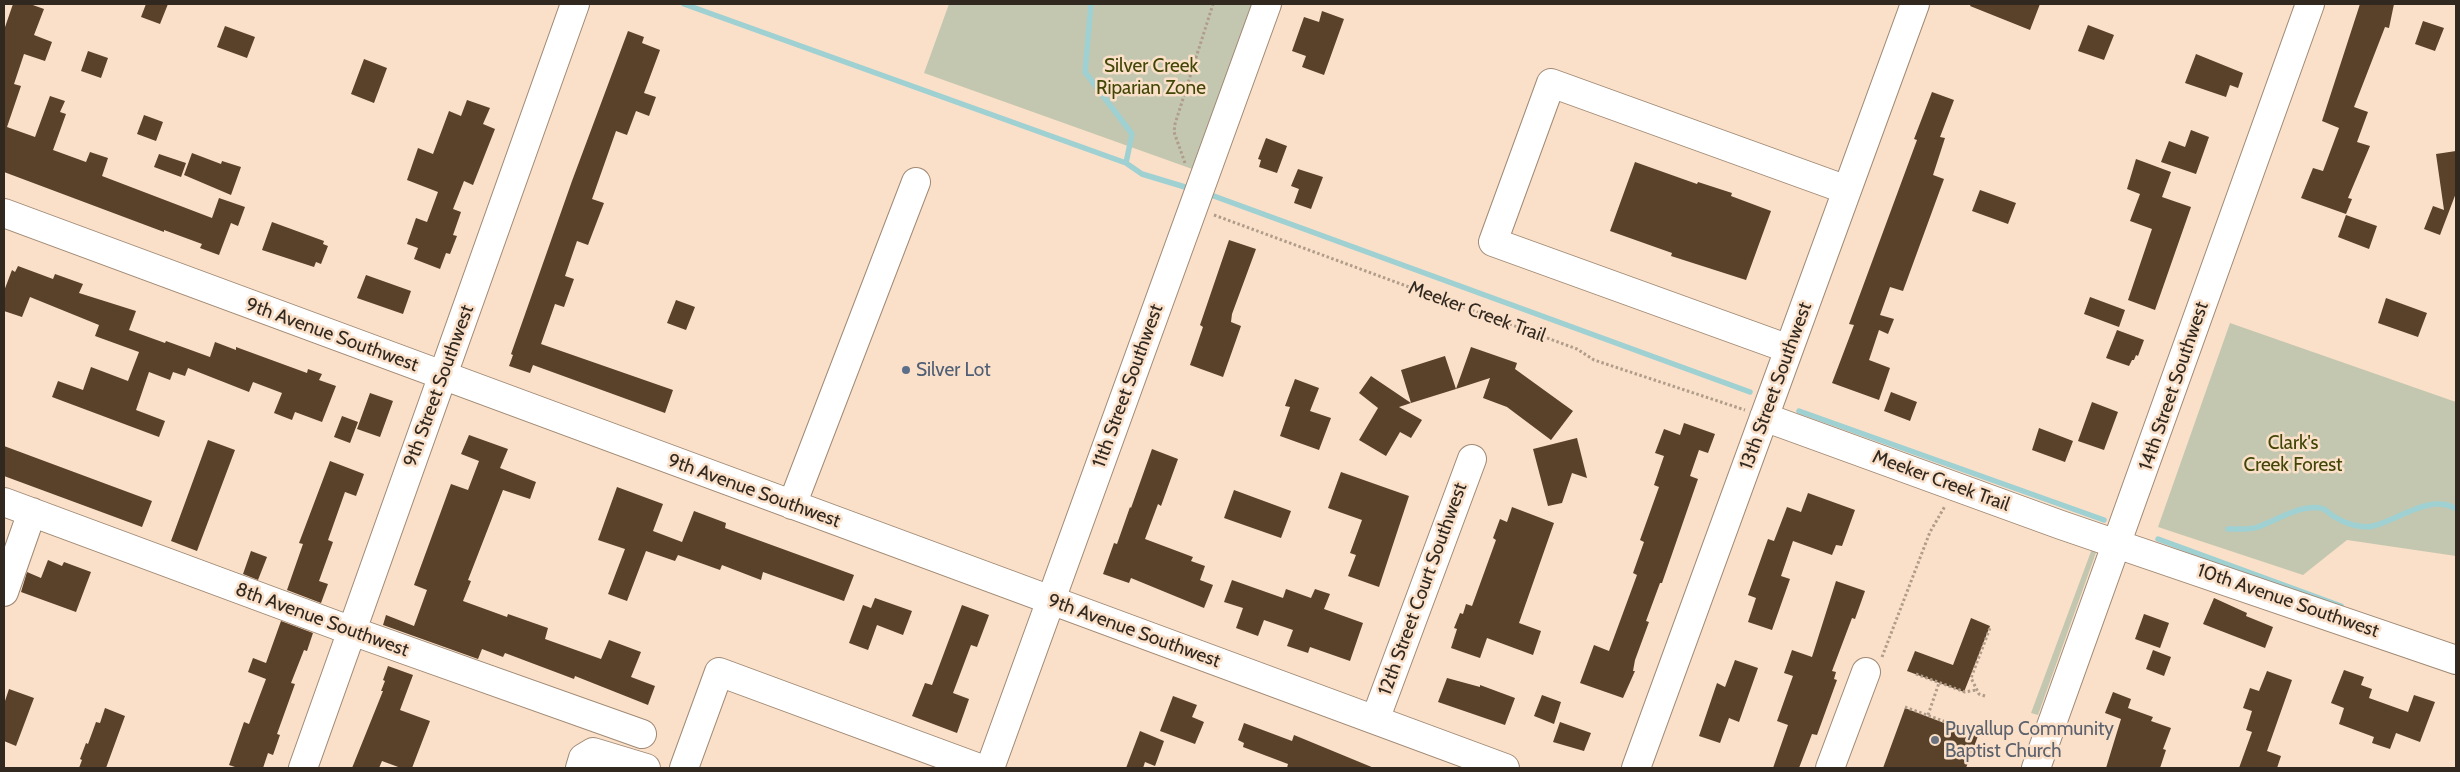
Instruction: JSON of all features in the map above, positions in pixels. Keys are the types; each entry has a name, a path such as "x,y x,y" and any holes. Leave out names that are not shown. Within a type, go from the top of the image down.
{"street":[{"name":"9th Street Southwest","path":"303,768 575,4"},
{"name":"11th Street Southwest","path":"990,768 1267,4"},
{"name":"13th Street Southwest","path":"1636,768 1759,415 1789,349 1915,4"},
{"name":"14th Street Southwest","path":"2036,768 2310,4"},
{"path":"1789,349 1493,242 1551,83 1847,190"},
{"path":"792,505 916,182"},
{"name":"9th Avenue Southwest","path":"4,213 1505,768"},
{"name":"Meeker Creek Trail","path":"1759,415 2118,543"},
{"name":"12th Street Court Southwest","path":"1375,720 1472,459"},
{"name":"8th Avenue Southwest","path":"4,502 352,631 642,734"},
{"path":"4,592 32,512"},
{"name":"10th Avenue Southwest","path":"2118,543 2456,660"},
{"path":"1830,768 1873,666"},
{"path":"684,768 719,672 979,768"},
{"path":"580,768 583,758 593,752 646,768"}],"path":[{"path":"1186,165 1174,132 1175,124 1213,4"},
{"name":"Meeker Creek Trail","path":"1211,214 1577,349 1594,360 1759,415"},
{"path":"1873,666 1930,532 1942,509 1960,488"},
{"path":"1984,696 1976,690 1972,678 1990,628"},
{"path":"1916,674 1965,692 1976,690"},
{"path":"1932,680 1937,690"},
{"path":"1928,716 1939,683"},
{"path":"1905,707 1976,733"}],"green space":[{"name":"Silver Creek Riparian Zone","path":"949,4 1255,4 1195,170 924,73"},
{"name":"Clark's Creek Forest","path":"2230,323 2456,402 2456,556 2347,540 2303,575 2158,527"},
{"path":"2093,546 2098,547 2038,715 2031,713"}],"building":[{"path":"13,4 30,4 44,9 34,35 52,42 45,61 24,54 14,84 21,86 7,127 35,137 50,96 65,101 60,112 66,114 53,150 86,162 90,152 108,158 102,176 212,218 219,198 245,207 238,226 231,223 219,255 200,248 202,244 164,230 164,232 4,172 4,30"},
{"path":"146,4 168,4 160,24 141,17"},
{"path":"1971,4 2040,4 2030,30 1970,6"},
{"path":"2360,4 2394,4 2389,28 2385,27 2354,107 2368,112 2357,142 2370,146 2348,198 2352,199 2346,214 2301,198 2313,168 2323,171 2339,128 2322,121"},
{"path":"1322,11 1344,19 1324,75 1302,67 1306,56 1292,51 1304,17 1319,22"},
{"path":"2423,21 2444,28 2435,51 2415,44"},
{"path":"2088,25 2114,35 2104,60 2078,51"},
{"path":"225,26 255,37 247,58 217,47"},
{"path":"628,31 644,37 642,43 660,50 644,93 656,97 649,116 636,111 627,135 616,131 592,199 604,203 588,245 577,241 565,276 574,279 564,307 555,304 541,344 673,390 665,413 533,365 530,373 509,366 513,355 511,354 572,181"},
{"path":"88,51 108,58 101,78 81,71"},
{"path":"2196,54 2243,73 2238,88 2230,85 2226,97 2185,83"},
{"path":"364,59 387,68 374,103 351,94"},
{"path":"1932,92 1954,100 1940,137 1945,138 1933,175 1944,179 1903,291 1890,287 1880,315 1894,319 1888,334 1879,330 1869,360 1890,368 1879,400 1832,383 1854,325 1849,324 1917,140 1914,139"},
{"path":"467,100 490,108 483,124 495,129 473,185 464,181 453,209 461,212 453,235 457,236 450,254 446,253 440,269 414,259 418,248 407,244 416,218 427,222 438,192 407,180 418,148 433,154 449,111 461,116"},
{"path":"144,115 163,122 156,141 137,134"},
{"path":"2191,130 2209,137 2196,174 2161,162 2169,141 2185,147"},
{"path":"1266,138 1287,146 1277,173 1259,167 1261,160 1258,159"},
{"path":"2456,151 2456,193 2440,235 2424,229 2433,206 2444,210 2436,154"},
{"path":"192,153 221,164 222,161 241,167 231,195 184,175"},
{"path":"159,154 186,163 181,177 154,167"},
{"path":"2136,159 2171,172 2162,197 2191,207 2155,310 2128,300 2152,229 2130,221 2140,194 2127,189"},
{"path":"1635,162 1697,184 1698,182 1732,193 1731,196 1771,211 1746,280 1671,256 1672,253 1610,231"},
{"path":"1298,169 1323,177 1311,209 1294,203 1299,189 1291,186"},
{"path":"1980,190 2016,203 2008,224 1972,211"},
{"path":"2346,215 2377,226 2369,249 2338,237"},
{"path":"272,222 324,241 323,244 328,246 321,264 316,262 314,267 262,250"},
{"path":"1229,240 1256,249 1232,314 1231,322 1241,326 1223,377 1190,365 1203,327 1200,325"},
{"path":"18,266 53,279 55,274 83,284 79,293 136,311 129,330 165,343 166,341 210,357 215,342 236,350 236,347 307,373 308,369 322,374 319,380 336,386 322,422 295,412 292,420 274,413 282,393 253,382 249,392 188,368 185,376 173,372 170,380 149,372 136,410 165,421 159,437 52,397 58,381 83,390 91,367 128,381 139,352 95,336 99,325 30,297 22,317 4,311 4,291 12,270 15,272"},
{"path":"366,275 411,291 403,314 357,298"},
{"path":"2090,297 2125,310 2119,327 2084,314"},
{"path":"2386,298 2427,313 2418,337 2378,323"},
{"path":"676,300 695,307 686,330 667,323"},
{"path":"2117,330 2144,340 2138,356 2136,355 2129,366 2106,358"},
{"path":"1471,347 1517,363 1515,369 1573,411 1551,440 1507,407 1483,398 1490,378 1456,389"},
{"path":"1445,356 1456,389 1411,403 1401,370"},
{"path":"1371,376 1411,403 1399,407 1422,420 1411,438 1400,432 1386,456 1359,440 1378,408 1359,393"},
{"path":"1295,379 1319,388 1310,411 1331,418 1319,450 1280,436 1290,407 1285,406"},
{"path":"1891,392 1917,402 1910,421 1884,411"},
{"path":"370,393 393,401 380,437 357,429"},
{"path":"2092,402 2118,412 2104,450 2078,441"},
{"path":"342,416 358,422 350,443 334,437"},
{"path":"1684,423 1715,434 1708,453 1699,450 1690,476 1698,479 1662,583 1660,583 1646,621 1649,622 1635,660 1633,671 1635,671 1623,698 1580,683 1594,645 1609,651 1637,575 1633,573 1644,542 1640,540 1659,487 1654,485 1664,456 1655,453 1664,429 1680,435"},
{"path":"2039,428 2073,441 2065,462 2032,450"},
{"path":"469,435 508,449 500,468 536,482 530,499 503,490 468,580 471,581 463,601 507,617 508,614 548,628 545,639 601,659 609,640 641,652 631,677 655,686 648,705 575,676 574,679 505,653 503,657 482,649 478,659 383,625 386,615 414,626 427,590 414,585 451,484 468,490 479,461 461,454"},
{"path":"1577,438 1587,478 1572,473 1562,503 1548,506 1533,449"},
{"path":"208,440 235,450 197,551 171,541"},
{"path":"4,446 152,501 142,527 4,476"},
{"path":"1152,449 1178,459 1161,506 1158,504 1145,539 1193,557 1191,561 1205,566 1200,580 1213,585 1204,608 1131,578 1129,583 1103,574 1114,543 1117,544"},
{"path":"330,461 364,474 356,496 345,492 328,540 333,542 319,581 328,584 321,603 287,590 303,544 299,543"},
{"path":"1341,472 1409,496 1379,587 1348,576 1356,555 1350,553 1362,520 1328,508"},
{"path":"617,487 663,504 653,531 682,542 694,511 726,523 725,528 854,575 844,601 763,572 761,580 722,565 720,570 678,555 675,561 646,551 627,601 608,594 625,549 598,540"},
{"path":"1234,490 1291,511 1281,538 1224,518"},
{"path":"1808,493 1855,510 1842,546 1836,545 1832,555 1793,541 1781,576 1790,579 1772,630 1748,622 1756,598 1748,595 1768,539 1774,541 1787,507 1801,512"},
{"path":"1512,507 1554,523 1519,623 1541,631 1533,655 1487,638 1480,658 1451,648 1457,629 1454,628 1460,613 1463,614 1466,604 1472,606 1496,540 1493,538 1500,519 1507,522"},
{"path":"251,551 267,557 258,580 243,574"},
{"path":"48,560 62,566 64,562 91,572 76,612 21,592 27,572 41,578"},
{"path":"1232,580 1283,598 1286,589 1311,598 1315,589 1330,594 1324,609 1363,623 1350,661 1310,647 1308,653 1287,646 1293,630 1264,620 1258,636 1236,628 1243,608 1224,602"},
{"path":"1836,581 1865,591 1855,619 1852,618 1832,671 1836,672 1834,679 1837,680 1817,735 1812,734 1799,768 1773,768 1788,725 1777,721 1793,676 1784,673 1792,650 1812,657"},
{"path":"875,598 912,611 903,635 877,625 868,650 849,643 863,605 871,608"},
{"path":"2214,598 2247,613 2246,616 2273,627 2265,648 2203,624"},
{"path":"962,605 989,615 977,647 971,645 953,693 969,699 957,733 912,716 925,683 932,685"},
{"path":"2144,614 2169,623 2160,648 2135,639"},
{"path":"1971,618 1990,626 1964,692 1907,671 1915,651 1953,665"},
{"path":"281,621 313,633 307,651 304,650 291,683 295,684 277,734 280,735 273,755 268,753 263,768 238,768 229,765 244,722 249,724 266,679 248,672 253,658 266,663"},
{"path":"2153,650 2171,657 2164,676 2146,669"},
{"path":"1735,660 1758,668 1739,722 1729,718 1720,743 1699,736 1717,683 1725,687"},
{"path":"388,666 413,675 400,710 430,721 412,768 401,768 382,761 379,768 352,768 383,691 381,691 385,681 383,680"},
{"path":"2344,670 2364,677 2361,685 2372,689 2369,698 2408,712 2414,695 2435,702 2420,742 2396,733 2390,749 2372,743 2374,737 2339,724 2344,708 2331,703"},
{"path":"2267,671 2292,680 2267,751 2281,756 2277,768 2239,768 2252,732 2246,730 2252,711 2243,708 2250,688 2259,691"},
{"path":"1447,678 1480,687 1480,685 1515,698 1505,725 1438,702"},
{"path":"9,689 34,698 16,746 4,741 4,704"},
{"path":"2113,692 2131,699 2128,708 2153,717 2151,721 2171,728 2163,749 2166,750 2160,768 2106,768 2121,719 2105,713"},
{"path":"1542,695 1561,702 1554,724 1534,716"},
{"path":"1173,696 1197,705 1192,717 1204,722 1195,744 1160,731"},
{"path":"105,708 125,716 106,768 79,768 86,743 88,744 96,722 100,723"},
{"name":"Puyallup Community Baptist Church","path":"1905,708 1978,736 1966,768 1883,768"},
{"path":"1560,722 1591,733 1584,751 1553,742"},
{"path":"1244,723 1292,741 1294,735 1374,768 1287,768 1288,764 1243,747 1244,743 1238,740"},
{"path":"1140,731 1164,741 1155,766 1145,762 1143,768 1126,768"}],"waterway":[{"path":"684,4 1126,163"},
{"path":"1091,4 1085,72 1132,134 1126,163 1142,174 1185,187"},
{"path":"1211,195 1750,392"},
{"path":"1799,411 2104,520"},
{"path":"2228,529 2255,528 2296,511 2312,508 2324,509 2342,521 2363,527 2383,523 2425,506 2436,504 2456,509"},
{"path":"2158,539 2341,606"}],"place":[{"name":"Silver Lot","path":"906,370"},
{"name":"Puyallup Community Baptist Church","path":"1935,740"}]}
